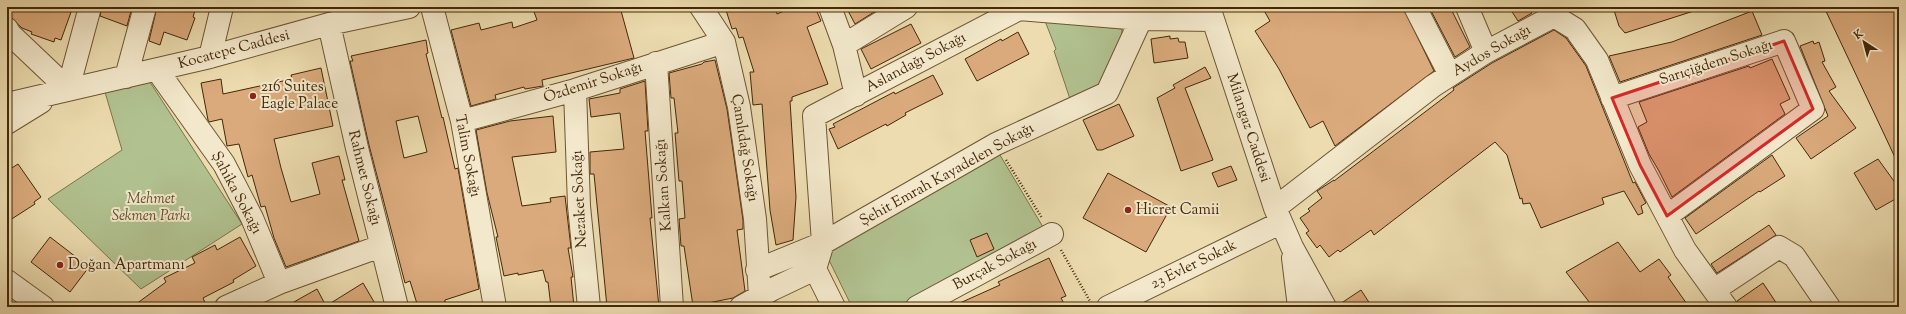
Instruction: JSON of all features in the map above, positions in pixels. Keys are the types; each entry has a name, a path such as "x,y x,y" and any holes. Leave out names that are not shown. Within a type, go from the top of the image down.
{"street":[{"path":"7,29 63,90 90,7"},
{"path":"126,77 146,7"},
{"path":"210,57 222,7"},
{"name":"Kocatepe Caddesi","path":"7,104 210,57 329,24 409,7"},
{"name":"Talim Sokağı","path":"432,7 462,121 495,307"},
{"name":"Çamlıdağ Sokağı","path":"701,7 724,42 740,107 755,220 757,270 746,304"},
{"path":"830,7 844,45 856,95"},
{"path":"844,45 906,7"},
{"path":"1415,7 1450,75"},
{"path":"1467,7 1486,52"},
{"name":"Aslandağı Sokağı","path":"815,269 823,243 814,116 856,95 1015,8 1141,19 1211,14"},
{"name":"Aydos Sokağı","path":"1278,215 1433,86 1552,12 1575,29 1596,60 1640,165 1685,250 1720,299"},
{"name":"Milangaz Caddesi","path":"1211,14 1278,215 1292,247 1325,307"},
{"name":"Şehit Emrah Kayadelen Sokağı","path":"757,270 823,243 996,144 1107,93 1141,19"},
{"name":"Rahmet Sokağı","path":"329,24 357,148 397,307"},
{"name":"Sarıçiğdem Sokağı","path":"1612,98 1784,41 1813,109 1667,216"},
{"name":"Özdemir Sokağı","path":"462,121 575,90 724,42"},
{"name":"Kalkan Sokağı","path":"656,63 672,307"},
{"name":"Şahika Sokağı","path":"157,70 224,164 252,218 279,283"},
{"name":"Kocatepe Caddesi","path":"7,123 63,90"},
{"name":"Nezaket Sokağı","path":"575,90 579,206 589,307"},
{"name":"23 Evler Sokak","path":"1108,307 1278,215"},
{"name":"Burçak Sokağı","path":"917,307 1052,234"},
{"path":"226,307 279,283 381,246"},
{"name":"Milangaz Caddesi","path":"1292,247 1299,307"},
{"path":"1720,299 1779,247 1794,256 1828,307"},
{"path":"746,304 815,269 834,307"},
{"path":"7,281 43,307"}],"highlighted area":[{"path":"1784,41 1813,109 1667,216 1640,165 1612,98"}],"green space":[{"path":"1045,21 1122,29 1120,56 1111,74 1099,86 1071,102 1054,51 1056,49"},
{"name":"Mehmet Sekmen Parkı","path":"148,79 242,224 141,289 48,199 122,150 105,92"},
{"path":"997,150 1046,232 905,307 852,307 826,254"}],"building":[{"path":"7,7 57,7 71,12 61,40 55,38 54,42 31,34 32,32 22,28 11,18"},
{"path":"102,7 132,7 127,26 100,16"},
{"path":"157,7 196,7 193,17 195,18 187,40 164,32 160,45 149,41"},
{"path":"541,7 620,7 634,58 542,80 543,86 525,89 524,87 495,95 496,99 471,106 451,30 479,23 481,30 512,22 513,28 537,20 533,9"},
{"path":"725,7 774,7 777,14 793,7 815,7 821,21 807,27 828,84 792,97 792,101 790,101 796,197 793,240 776,245 770,210 762,104 753,105 750,72 754,72 743,37 739,38 736,28 732,29"},
{"path":"846,7 882,7 855,24"},
{"path":"1262,7 1403,7 1434,71 1335,146 1323,121 1310,128 1279,69 1255,31 1270,21"},
{"path":"1429,7 1450,7 1470,47 1455,57"},
{"path":"1509,7 1527,7 1532,13 1518,21"},
{"path":"1613,7 1697,7 1697,10 1625,33 1619,26"},
{"path":"1824,7 1899,7 1899,166 1884,134"},
{"path":"1752,11 1762,35 1620,82 1609,56 1672,42"},
{"path":"911,24 921,43 871,69 861,49"},
{"path":"1554,30 1566,38 1586,66 1633,183 1635,182 1646,203 1641,206 1643,213 1638,215 1624,191 1602,198 1604,204 1541,228 1530,203 1523,204 1522,198 1520,199 1507,155 1495,142 1374,235 1371,230 1340,252 1338,250 1329,257 1320,245 1317,248 1306,233 1309,231 1300,218 1310,211 1308,209 1322,198 1317,191 1334,181 1454,90 1453,88 1492,63"},
{"path":"1018,32 1029,54 977,81 965,59 1001,39 1002,41"},
{"path":"1170,36 1170,39 1178,38 1179,42 1185,42 1188,58 1154,63 1151,39"},
{"path":"426,40 428,53 426,54 442,118 443,117 455,169 458,168 479,289 445,300 445,302 436,305 436,307 418,307 410,281 405,283 369,145 350,61 353,61 351,56","holes":["418,116 427,152 404,158 396,121"]},
{"path":"1813,41 1814,44 1819,42 1825,61 1822,62 1836,87 1829,91 1856,128 1811,159 1796,138 1828,116 1800,46"},
{"path":"1772,59 1790,99 1780,104 1785,114 1672,197 1649,154 1638,127 1647,122 1639,102 1749,66 1750,68"},
{"path":"715,60 727,109 743,220 743,229 737,230 745,291 733,298 693,306 684,246 681,246 679,219 685,218 682,181 679,181 675,133 678,133 674,98 671,98 669,73"},
{"path":"1205,67 1211,78 1185,88 1213,160 1181,171 1157,98 1175,88 1173,85"},
{"path":"321,68 333,126 274,139 291,202 320,194 312,163 339,156 345,180 342,180 359,241 286,267 274,238 265,206 261,207 252,175 248,177 239,144 227,146 222,119 209,122 208,120 201,83 221,79 223,94 292,79 291,75"},
{"path":"933,75 943,94 905,113 906,115 887,126 886,124 838,149 829,129 835,127 833,124 894,92 895,94"},
{"path":"645,81 648,131 645,131 652,218 650,218 659,307 607,307 594,174 590,174 590,152 624,149 620,113 591,117 589,99 620,93 620,89"},
{"path":"1119,104 1134,136 1102,150 1097,150 1083,120"},
{"path":"553,116 556,152 512,157 522,206 551,202 550,198 565,196 571,248 568,248 573,277 571,277 574,307 551,307 548,282 546,282 543,270 504,276 496,237 498,237 487,193 476,130 510,121"},
{"path":"1772,155 1785,176 1760,192 1759,191 1696,234 1685,218"},
{"path":"1878,159 1899,188 1899,197 1876,210 1854,173"},
{"path":"18,164 41,197 34,202 35,204 7,222 7,171"},
{"path":"1231,166 1237,180 1218,187 1212,173"},
{"name":"Hicret Camii","path":"1108,173 1171,207 1146,252 1083,218"},
{"path":"1769,225 1776,235 1717,273 1711,264"},
{"path":"987,233 994,249 977,257 970,240"},
{"name":"Doğan Apartmanı","path":"50,237 89,267 70,292 31,262"},
{"path":"240,237 256,266 233,280 234,282 203,298 207,307 132,307 166,282 164,278 195,263 192,257 215,245 217,250"},
{"path":"1618,242 1640,272 1659,259 1671,275 1668,277 1689,307 1593,307 1566,272"},
{"path":"1049,258 1066,296 1061,298 1066,307 951,307 1000,285 998,282"},
{"path":"363,283 377,307 285,307 317,289 326,306"},
{"path":"1763,283 1779,307 1738,307 1737,301"},
{"path":"1361,290 1372,307 1337,307 1337,306"}],"place":[{"name":"216 Suites Eagle Palace","path":"253,96"},
{"name":"Hicret Camii","path":"1128,210"},
{"name":"Doğan Apartmanı","path":"60,265"}]}
